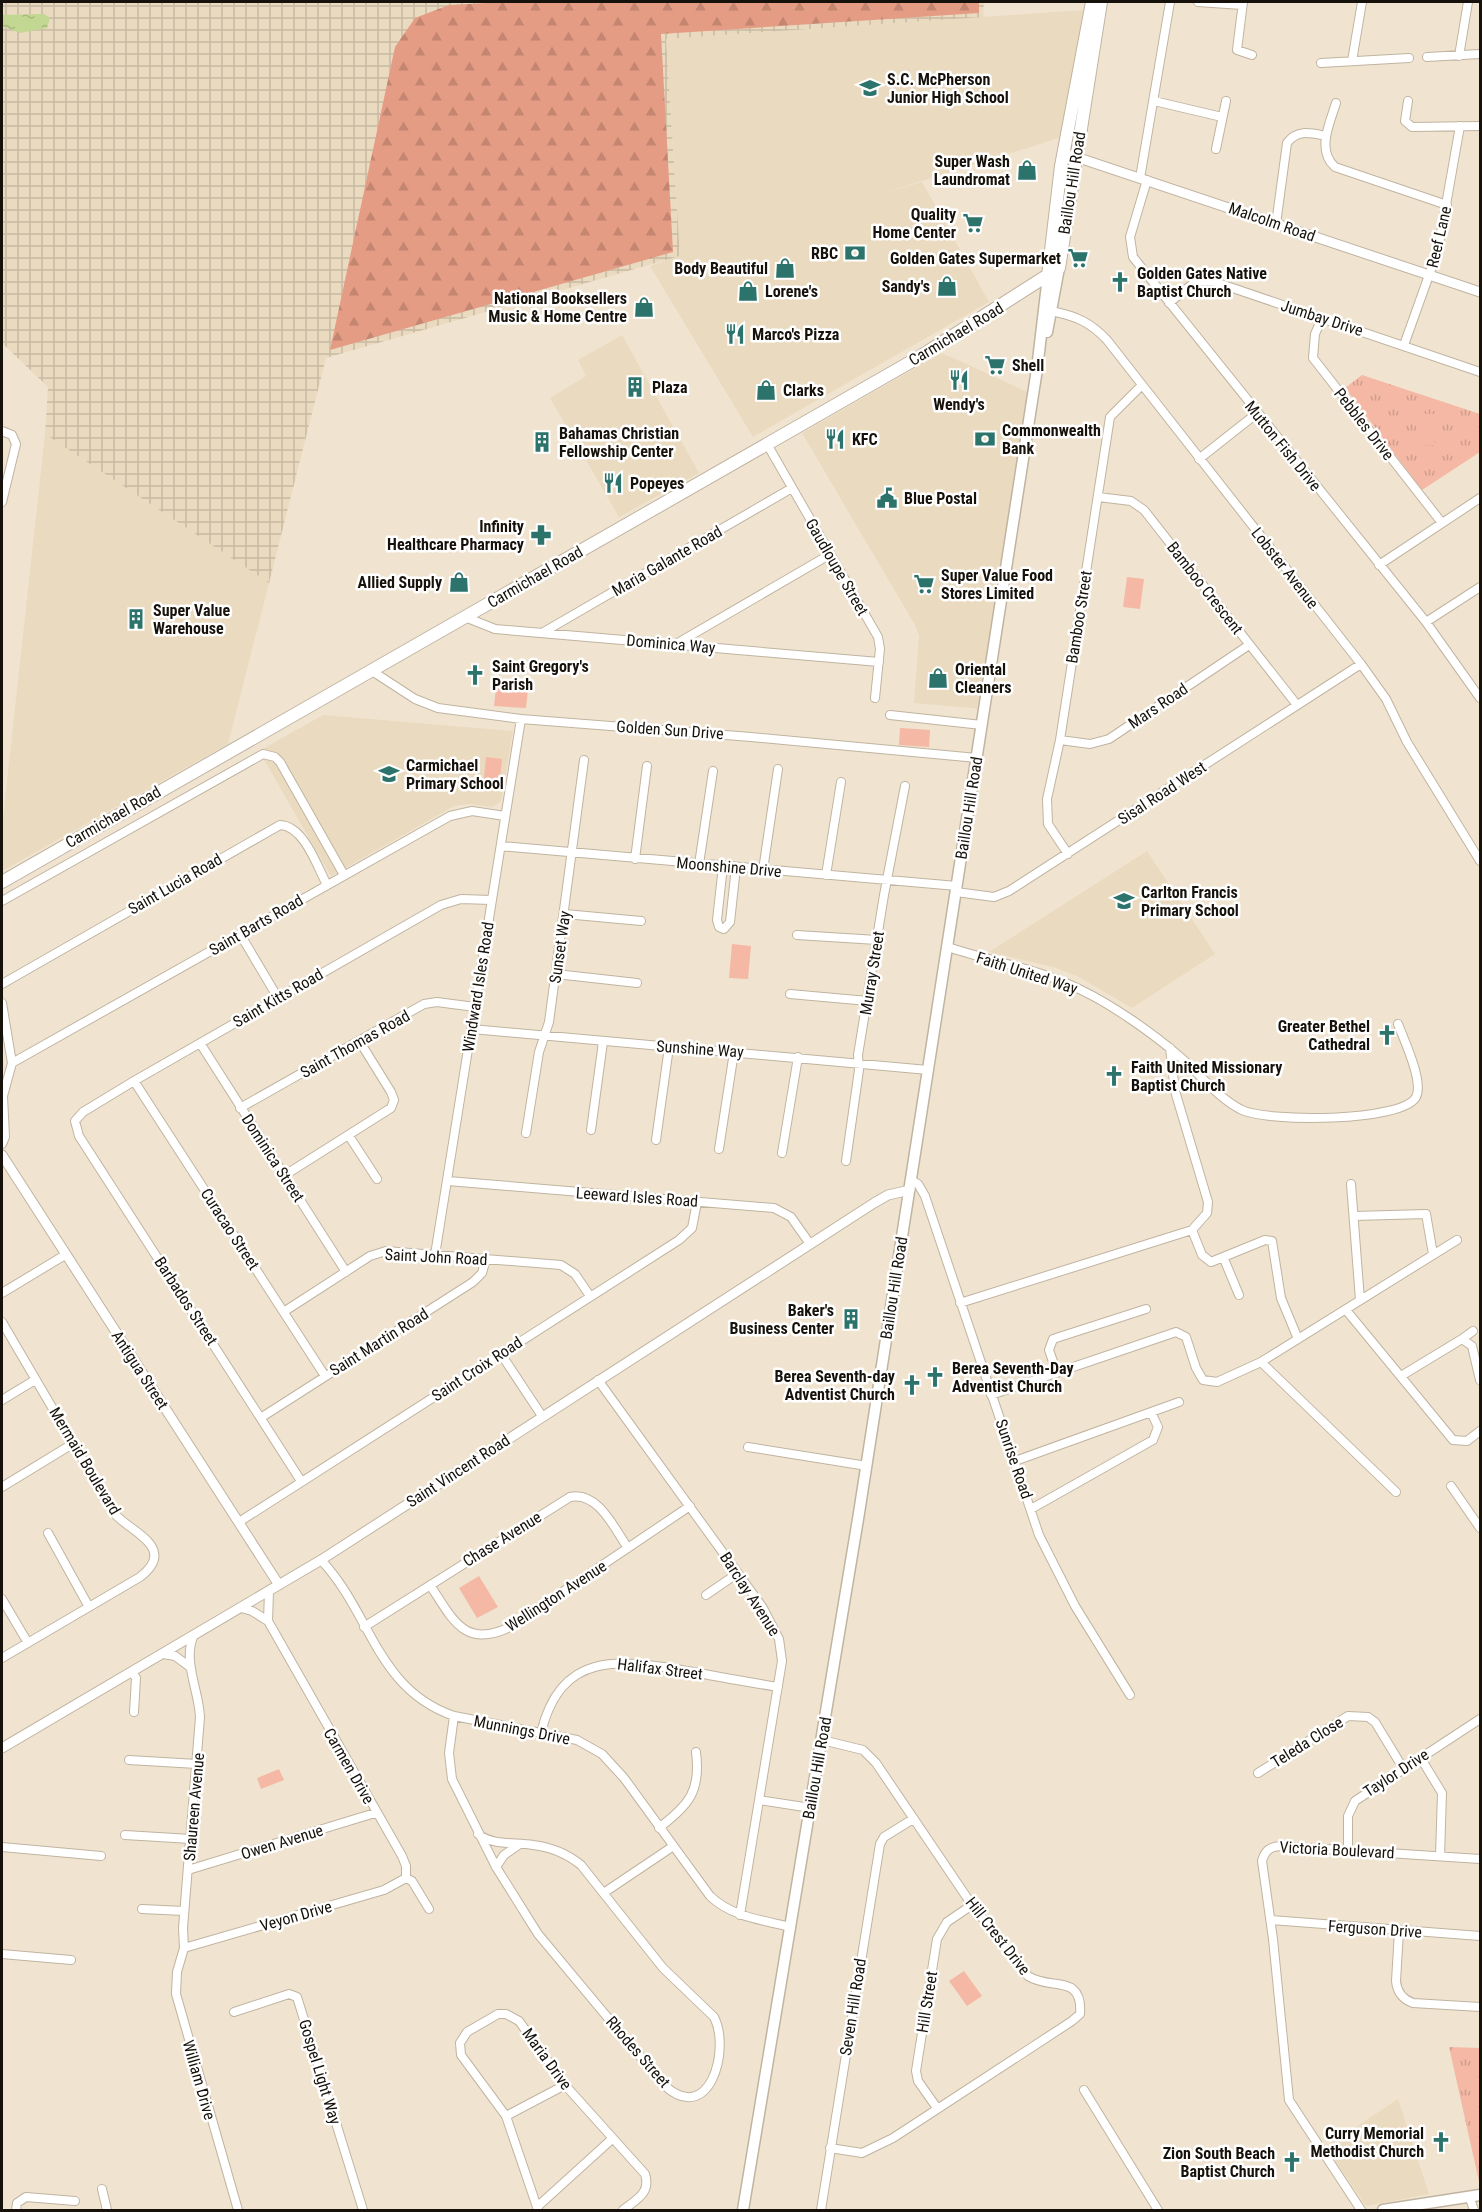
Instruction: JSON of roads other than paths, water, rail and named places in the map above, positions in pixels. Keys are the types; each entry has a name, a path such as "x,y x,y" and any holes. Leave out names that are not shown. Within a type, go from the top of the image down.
{"main road":[{"name":"Baillou Hill Road","path":"743,2211 867,1466 1038,364 1063,153 1092,2"},
{"name":"Baillou Hill Road","path":"1038,364 1042,357 1059,268 1101,2"},
{"name":"Carmichael Road","path":"2,882 921,356 1030,287 1050,251"},
{"path":"1030,287 1059,268"},
{"path":"1383,2211 1480,2194"}],"street":[{"name":"Mutton Fish Drive","path":"1170,2 1144,179 1134,219 1130,249 1140,268 1426,622 1480,698"},
{"path":"1198,2 1243,3 1237,50 1252,56"},
{"path":"1352,61 1362,2"},
{"path":"1459,56 1468,2"},
{"path":"1427,57 1480,54"},
{"path":"1321,63 1408,58"},
{"path":"1154,101 1222,117"},
{"path":"1216,149 1226,101"},
{"path":"1407,101 1405,122 1412,127 1420,129 1480,126"},
{"path":"1336,103 1326,136 1326,154 1335,167 1447,205"},
{"name":"Reef Lane","path":"1404,345 1431,276 1447,205 1460,126"},
{"path":"1276,224 1287,143 1291,137 1299,134 1326,136"},
{"name":"Malcolm Road","path":"1063,153 1480,292"},
{"name":"Jumbay Drive","path":"1169,303 1195,282 1212,281 1480,372"},
{"name":"Lobster Avenue","path":"1051,311 1076,316 1091,324 1107,340 1361,664 1386,699 1407,742 1480,861"},
{"name":"Pebbles Drive","path":"1322,318 1315,334 1312,358 1442,523"},
{"name":"Bamboo Street","path":"1068,854 1051,830 1047,812 1110,417 1142,385"},
{"path":"1199,459 1256,414"},
{"path":"2,431 12,435 16,444 2,502"},
{"name":"Gaudloupe Street","path":"767,444 878,637 879,662 875,698"},
{"name":"Maria Galante Road","path":"542,634 792,488"},
{"name":"Bamboo Crescent","path":"1098,497 1131,501 1144,510 1297,705"},
{"path":"1378,565 1480,498"},
{"path":"676,644 829,555"},
{"path":"1426,622 1480,587"},
{"name":"Dominica Way","path":"465,617 491,628 542,634 879,662"},
{"name":"Mars Road","path":"1060,740 1090,744 1109,739 1249,645"},
{"name":"Sisal Road West","path":"957,889 980,897 1002,895 1361,664"},
{"name":"Golden Sun Drive","path":"372,671 426,704 521,719 751,736 977,758"},
{"path":"1472,687 1480,681"},
{"path":"890,715 982,725"},
{"name":"Windward Isles Road","path":"435,1255 521,719"},
{"path":"242,744 250,759"},
{"path":"2,901 262,754 278,760 344,875"},
{"name":"Sunset Way","path":"526,1133 539,1052 549,1022 584,760"},
{"path":"635,859 647,766"},
{"path":"763,870 778,769"},
{"path":"699,864 713,771"},
{"path":"826,874 841,782"},
{"name":"Murray Street","path":"846,1161 877,940 905,786"},
{"name":"Saint Barts Road","path":"12,1063 457,813 472,811 505,816"},
{"name":"Saint Lucia Road","path":"2,984 280,825 286,825 298,833 327,885"},
{"name":"Moonshine Drive","path":"501,846 826,874 957,889"},
{"path":"723,866 717,923 724,929 730,922 736,867"},
{"name":"Saint Kitts Road","path":"75,1121 80,1114 134,1081 441,905 458,899 491,900"},
{"path":"565,914 641,921"},
{"path":"240,934 278,998"},
{"path":"797,935 877,940"},
{"name":"Faith United Way","path":"948,947 1068,983 1084,991 1170,1048 1218,1093 1241,1110 1290,1119 1337,1117 1398,1108 1415,1099 1418,1081 1398,1024"},
{"path":"556,974 637,983"},
{"path":"790,994 868,1001"},
{"name":"Saint Thomas Road","path":"240,1108 429,1002 475,1007"},
{"path":"2,1003 12,1063 3,1096 4,1139 2,1144"},
{"name":"Sunshine Way","path":"472,1029 928,1070"},
{"path":"285,1175 388,1111 393,1102 391,1092 360,1041"},
{"path":"591,1130 603,1042"},
{"name":"Dominica Street","path":"200,1043 346,1272"},
{"path":"656,1140 669,1047"},
{"path":"960,1303 1192,1230 1207,1213 1209,1204 1175,1091 1170,1048"},
{"path":"719,1149 734,1052"},
{"path":"782,1153 798,1057"},
{"name":"Curacao Street","path":"134,1081 325,1376"},
{"name":"Barbados Street","path":"75,1121 79,1136 262,1417 301,1481"},
{"path":"349,1136 377,1179"},
{"name":"Antigua Street","path":"2,1155 279,1585"},
{"name":"Leeward Isles Road","path":"448,1180 779,1209 791,1217 810,1244"},
{"name":"Sunrise Road","path":"910,1185 918,1184 925,1196 1039,1535 1075,1606 1130,1695"},
{"path":"1351,1184 1360,1300"},
{"name":"Saint Vincent Road","path":"2,1748 321,1560 882,1198 910,1185"},
{"name":"Saint Croix Road","path":"239,1522 684,1236 694,1223 697,1202"},
{"path":"1354,1216 1426,1214 1433,1254"},
{"path":"1192,1230 1204,1258 1214,1263 1265,1240 1272,1241 1281,1298 1298,1339"},
{"path":"991,1395 1176,1332 1186,1336 1196,1368 1206,1382 1217,1382 1261,1362 1456,1240"},
{"name":"Saint John Road","path":"285,1311 382,1252 565,1266 575,1274 590,1296"},
{"path":"2,1293 65,1255"},
{"name":"Saint Martin Road","path":"262,1417 473,1282 482,1273 486,1259"},
{"path":"1224,1259 1239,1295"},
{"path":"1057,1373 1049,1350 1053,1339 1146,1309"},
{"path":"1346,1310 1453,1440 1467,1441 1480,1431"},
{"name":"Mermaid Boulevard","path":"2,1322 114,1512 126,1525 146,1536 153,1553 151,1565 144,1575 2,1658"},
{"path":"1401,1376 1473,1331"},
{"path":"1462,1339 1472,1346 1480,1380"},
{"path":"501,1354 542,1416"},
{"path":"1261,1362 1396,1492"},
{"path":"2,1400 35,1380"},
{"name":"Barclay Avenue","path":"598,1380 738,1573 768,1617 779,1639 782,1661 740,1915"},
{"path":"1015,1461 1179,1402"},
{"path":"1031,1509 1153,1440 1158,1427 1151,1412"},
{"path":"2,1487 74,1443"},
{"path":"748,1447 867,1466"},
{"path":"1451,1486 1480,1528"},
{"name":"Chase Avenue","path":"364,1627 562,1501 574,1496 593,1501 628,1548"},
{"name":"Wellington Avenue","path":"430,1585 462,1629 471,1634 486,1635 512,1626 690,1506"},
{"path":"48,1533 89,1606"},
{"name":"Munnings Drive","path":"321,1560 346,1592 382,1658 404,1685 424,1702 454,1716 577,1740 602,1754 624,1778 705,1891 724,1908 740,1915 790,1927"},
{"path":"706,1595 738,1573"},
{"path":"268,1621 269,1592"},
{"path":"2,1599 28,1643"},
{"path":"241,1608 252,1611 268,1621"},
{"name":"Carmen Drive","path":"268,1621 375,1814 402,1856 406,1866 406,1878 412,1881 429,1909"},
{"name":"Shaureen Avenue","path":"184,1948 184,1911 200,1705 190,1667 189,1652 193,1637"},
{"path":"163,1654 175,1656 190,1667"},
{"name":"Halifax Street","path":"541,1733 544,1718 565,1685 591,1668 611,1662 641,1664 778,1687"},
{"path":"132,1672 136,1678 134,1712"},
{"name":"Rhodes Street","path":"454,1716 449,1743 450,1770 454,1787 496,1868 538,1934 660,2081 671,2091 682,2095 694,2096 704,2092 710,2086 715,2072 719,2038 717,2022 710,2012 663,1968 605,1892 570,1856 544,1846 492,1841 478,1833"},
{"name":"Teleda Close","path":"1258,1773 1348,1716 1368,1718 1375,1722 1403,1768"},
{"name":"Taylor Drive","path":"1348,1850 1348,1816 1355,1801 1480,1719"},
{"name":"Hill Crest Drive","path":"822,1740 864,1750 876,1763 972,1905 1028,1976 1036,1982 1063,1984 1078,1993 1081,2003 1080,2014 870,2150 862,2153 830,2148"},
{"path":"659,1828 681,1810 694,1791 698,1773 696,1752"},
{"path":"1420,1757 1442,1793 1440,1856"},
{"path":"129,1760 197,1764"},
{"path":"759,1800 811,1808"},
{"name":"Owen Avenue","path":"188,1870 375,1814"},
{"name":"Seven Hill Road","path":"821,2211 880,1844 884,1837 913,1819"},
{"path":"125,1835 191,1839"},
{"path":"496,1868 504,1855 520,1844"},
{"path":"2,1847 101,1856"},
{"path":"605,1892 672,1847"},
{"name":"Victoria Boulevard","path":"1271,1920 1262,1861 1264,1853 1271,1847 1480,1859"},
{"name":"Veyon Drive","path":"184,1948 384,1890 406,1878"},
{"name":"Hill Street","path":"937,2108 918,2081 916,2071 937,1940 947,1922 972,1905"},
{"path":"142,1909 184,1911"},
{"path":"1271,1920 1289,2100 1361,2211"},
{"name":"Ferguson Drive","path":"1271,1920 1480,1936"},
{"path":"1398,1931 1396,1981 1397,1988 1406,2000 1413,2003 1480,2007"},
{"name":"William Drive","path":"184,1948 176,1978 177,2002 238,2211"},
{"path":"2,1954 71,1960"},
{"name":"Gospel Light Way","path":"234,2012 289,1994 297,1997 363,2211"},
{"name":"Maria Drive","path":"538,2209 506,2116 461,2055 460,2043 467,2032 498,2014 506,2014 519,2021 565,2085 645,2174 648,2184 644,2193 624,2211"},
{"path":"506,2116 565,2085"},
{"path":"1084,2090 1158,2211"},
{"path":"538,2209 612,2139"},
{"path":"102,2189 107,2211"},
{"path":"1469,2196 1474,2211"},
{"path":"16,2211 17,2203 26,2197 75,2201"}],"water":[{"path":"44,14 50,18 47,28 20,33 2,26 2,15"}],"place":[{"name":"S.C. McPherson Junior High School","path":"870,88"},
{"name":"Super Wash Laundromat","path":"1027,170"},
{"name":"Quality Home Center","path":"973,223"},
{"name":"RBC","path":"855,253"},
{"name":"Golden Gates Supermarket","path":"1078,258"},
{"name":"Body Beautiful","path":"785,268"},
{"name":"Golden Gates Native Baptist Church","path":"1120,282"},
{"name":"Sandy's","path":"947,286"},
{"name":"Lorene's","path":"748,291"},
{"name":"National Booksellers Music & Home Centre","path":"644,307"},
{"name":"Marco's Pizza","path":"735,334"},
{"name":"Shell","path":"995,365"},
{"name":"Wendy's","path":"959,380"},
{"name":"Plaza","path":"635,387"},
{"name":"Clarks","path":"766,390"},
{"name":"KFC","path":"835,439"},
{"name":"Commonwealth Bank","path":"985,439"},
{"name":"Bahamas Christian Fellowship Center","path":"542,442"},
{"name":"Popeyes","path":"613,483"},
{"name":"Blue Postal","path":"887,498"},
{"name":"Infinity Healthcare Pharmacy","path":"541,535"},
{"name":"Allied Supply","path":"459,582"},
{"name":"Super Value Food Stores Limited","path":"924,584"},
{"name":"Super Value Warehouse","path":"136,619"},
{"name":"Saint Gregory's Parish","path":"475,675"},
{"name":"Oriental Cleaners","path":"938,678"},
{"name":"Carmichael Primary School","path":"389,774"},
{"name":"Carlton Francis Primary School","path":"1124,901"},
{"name":"Greater Bethel Cathedral","path":"1387,1035"},
{"name":"Faith United Missionary Baptist Church","path":"1114,1076"},
{"name":"Baker's Business Center","path":"851,1319"},
{"name":"Berea Seventh-Day Adventist Church","path":"935,1377"},
{"name":"Berea Seventh-day Adventist Church","path":"912,1385"},
{"name":"Curry Memorial Methodist Church","path":"1441,2142"},
{"name":"Zion South Beach Baptist Church","path":"1292,2162"}]}
